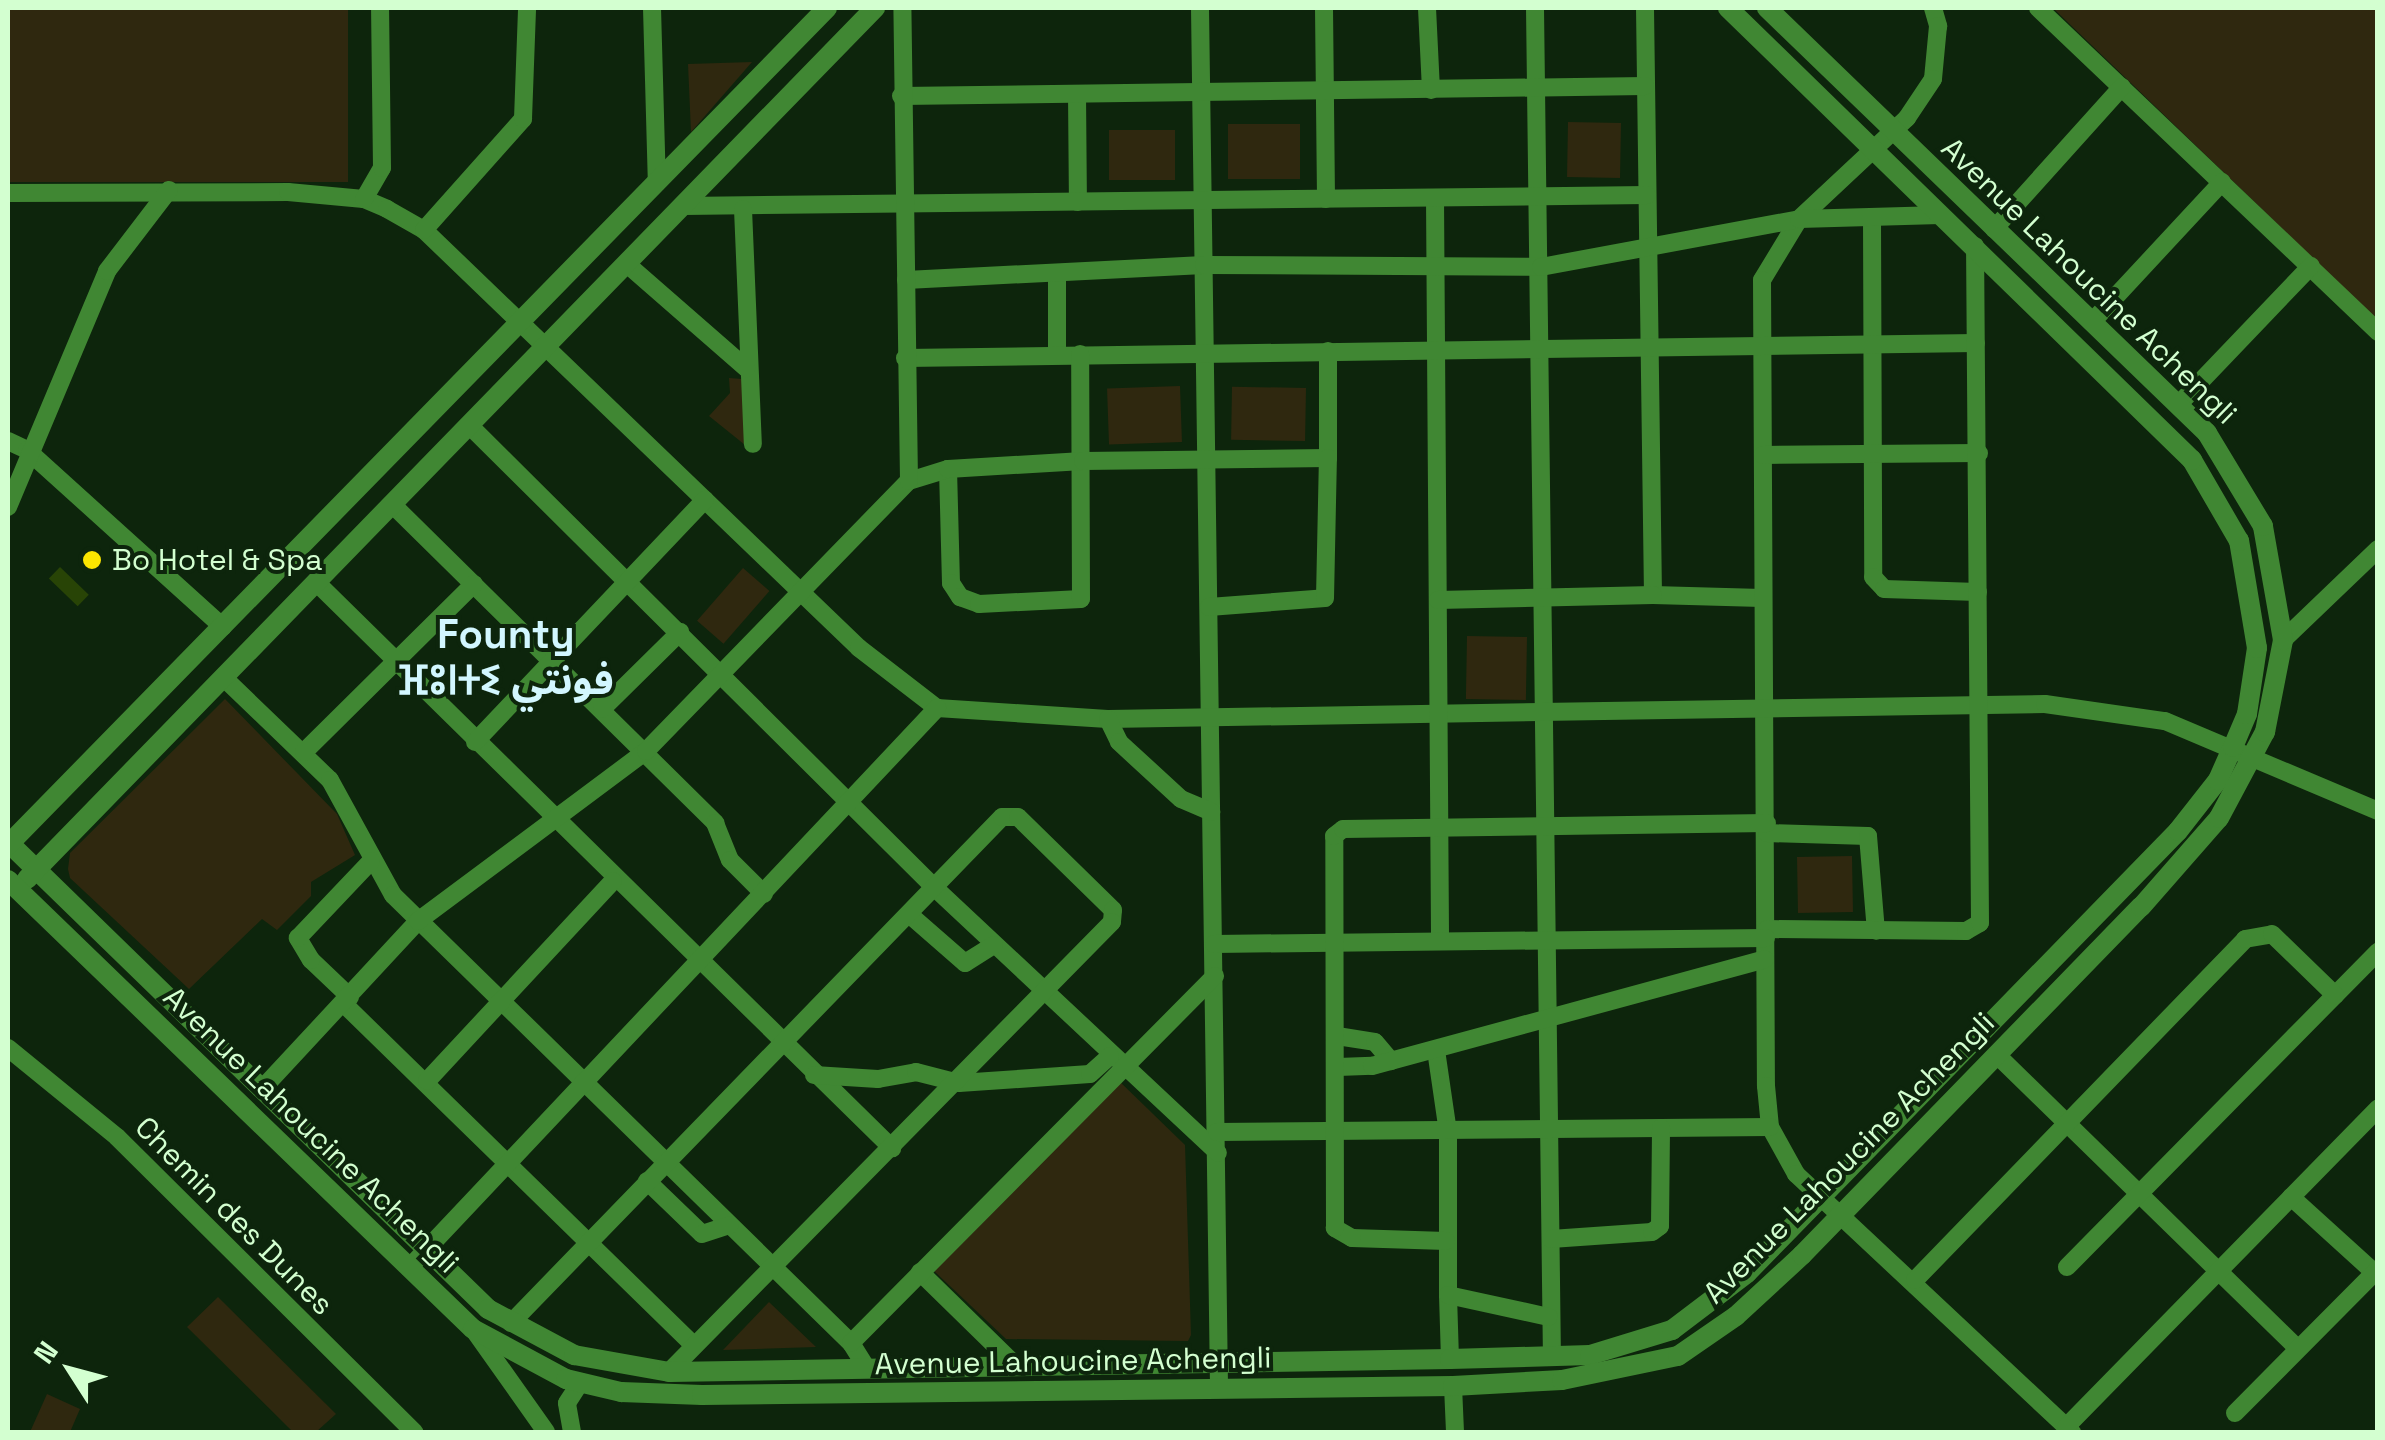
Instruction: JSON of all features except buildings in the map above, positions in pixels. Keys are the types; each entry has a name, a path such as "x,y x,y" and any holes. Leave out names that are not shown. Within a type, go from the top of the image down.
{"street":[{"path":"364,199 382,168 380,8"},
{"path":"424,230 523,119 527,8"},
{"path":"652,8 657,183"},
{"path":"8,843 827,8"},
{"path":"11,889 36,870 550,348 876,8"},
{"path":"902,8 904,358 909,480"},
{"path":"1200,8 1219,1385"},
{"path":"1324,8 1326,199"},
{"path":"1427,8 1431,90"},
{"path":"1535,8 1552,1356"},
{"path":"1645,8 1653,595"},
{"name":"Avenue Lahoucine Achengli","path":"8,843 425,1250 510,1323 574,1355 669,1372 1219,1360 1450,1360 1590,1354 1672,1330 1714,1303 1824,1195 2178,831 2218,780 2233,747 2247,714 2257,648 2247,567 2226,512 2192,460 1728,8"},
{"name":"Avenue Lahoucine Achengli","path":"11,889 473,1328 580,1383 621,1392 881,1396 1219,1385 1452,1386 1562,1380 1678,1356 1736,1316 1843,1213 2219,818 2255,756 2280,679 2283,640 2263,526 2238,474 2179,404 1766,8"},
{"path":"1933,8 1938,26 1933,79 1892,131 1799,218 1762,280 1758,348 1767,828 1764,958 1770,1128 1796,1174 1915,1280 2069,1430 2290,1197 2374,1117"},
{"path":"2038,8 2378,332"},
{"path":"901,96 1645,86"},
{"path":"1994,229 2122,87"},
{"path":"1077,94 1078,202"},
{"path":"2092,322 2222,182"},
{"path":"8,506 27,450 107,271 170,190"},
{"path":"8,193 170,190 364,199 424,230 801,593 937,708 1108,719 1980,706 2132,712 2233,747 2376,807"},
{"path":"684,206 742,209 902,203 1203,203 1647,195"},
{"path":"1435,198 1440,940"},
{"path":"742,209 746,368 753,444"},
{"path":"906,280 1204,265 1540,267 1649,252 1799,218 1872,220 1940,215"},
{"path":"1872,220 1876,584 1978,592"},
{"path":"1214,944 1334,940 1549,942 1966,931 1980,923 1980,453 1974,246"},
{"path":"628,265 746,368"},
{"path":"2179,404 2311,266"},
{"path":"1057,274 1057,355"},
{"path":"904,358 1976,343"},
{"path":"1209,607 1325,598 1328,351"},
{"path":"948,468 951,583 960,597 979,604 1076,600 1085,589 1080,354"},
{"path":"470,426 936,890 1116,1062 1218,1153"},
{"path":"8,441 27,450 223,627"},
{"path":"1763,455 1980,453"},
{"path":"262,1089 418,922 646,751 909,480 948,468 1083,460 1328,458"},
{"path":"475,742 705,500"},
{"path":"393,505 715,823 730,860 764,894"},
{"path":"2283,640 2378,550"},
{"path":"316,582 699,966 892,1148"},
{"path":"304,752 474,584"},
{"path":"1438,600 1653,595 1762,598"},
{"path":"602,710 680,632"},
{"path":"224,678 304,752 349,805 371,860 418,922 589,1082 664,1163 852,1342 866,1367"},
{"path":"409,1268 852,806 937,708"},
{"path":"1108,719 1119,742 1180,799 1211,812"},
{"path":"510,1323 936,890 1002,817 1018,817 1115,915 1045,995 669,1372"},
{"path":"1446,1241 1342,1235 1333,1215 1338,1068 1334,940 1337,832 1548,824 1767,828 1868,836 1876,931"},
{"path":"371,860 298,938 310,960 694,1346"},
{"path":"427,1081 614,881"},
{"path":"910,915 965,963 994,945"},
{"path":"1915,1280 2254,933 2272,934 2335,994"},
{"path":"1338,1068 1391,1062 1764,958"},
{"path":"2066,1267 2140,1197 2335,994 2375,960"},
{"path":"852,1342 1116,1062 1215,976"},
{"path":"1336,1036 1375,1042 1391,1062"},
{"name":"Chemin des Dunes","path":"8,1048 117,1137 414,1432"},
{"path":"1436,1050 1448,1132 1450,1360"},
{"path":"1997,1055 2297,1348"},
{"path":"814,1075 878,1079 916,1072 959,1083 1090,1074 1116,1062"},
{"path":"1551,1239 1652,1232 1660,1226 1660,1128"},
{"path":"1218,1132 1770,1128"},
{"path":"647,1181 702,1234 730,1225"},
{"path":"2235,1413 2376,1273 2290,1197"},
{"path":"920,1272 1014,1364"},
{"path":"1448,1295 1550,1317"},
{"path":"473,1328 546,1432"},
{"path":"572,1432 568,1403 580,1383"},
{"path":"1452,1386 1454,1432"}],"shaded area":[{"path":"8,8 348,8 348,182 8,182"},
{"path":"2053,8 2377,8 2377,320"},
{"path":"752,62 691,132 688,64"},
{"path":"1568,122 1621,123 1620,178 1567,177"},
{"path":"1228,124 1300,124 1300,179 1228,179"},
{"path":"1109,130 1175,130 1175,180 1109,180"},
{"path":"729,378 742,379 750,449 709,416 730,393"},
{"path":"1180,386 1182,442 1109,445 1107,389"},
{"path":"1232,387 1306,388 1305,441 1231,440"},
{"path":"60,567 89,595 78,606 49,579"},
{"path":"743,568 769,591 723,644 697,621"},
{"path":"1467,636 1527,637 1526,700 1466,699"},
{"path":"225,699 337,814 355,855 311,882 311,896 277,930 262,919 189,989 70,878 68,869 70,853"},
{"path":"1852,856 1853,912 1798,913 1797,857"},
{"path":"1117,1079 1185,1145 1191,1335 1188,1341 1006,1339 933,1270"},
{"path":"218,1297 336,1414 316,1432 293,1432 187,1327"},
{"path":"769,1302 816,1347 723,1350"},
{"path":"47,1394 80,1409 70,1432 30,1432"}],"place":[{"name":"Bo Hotel & Spa","path":"92,560"}],"district":[{"name":"Founty ⴼⵓⵏⵜⵉ فونتي","path":"506,658"}]}
